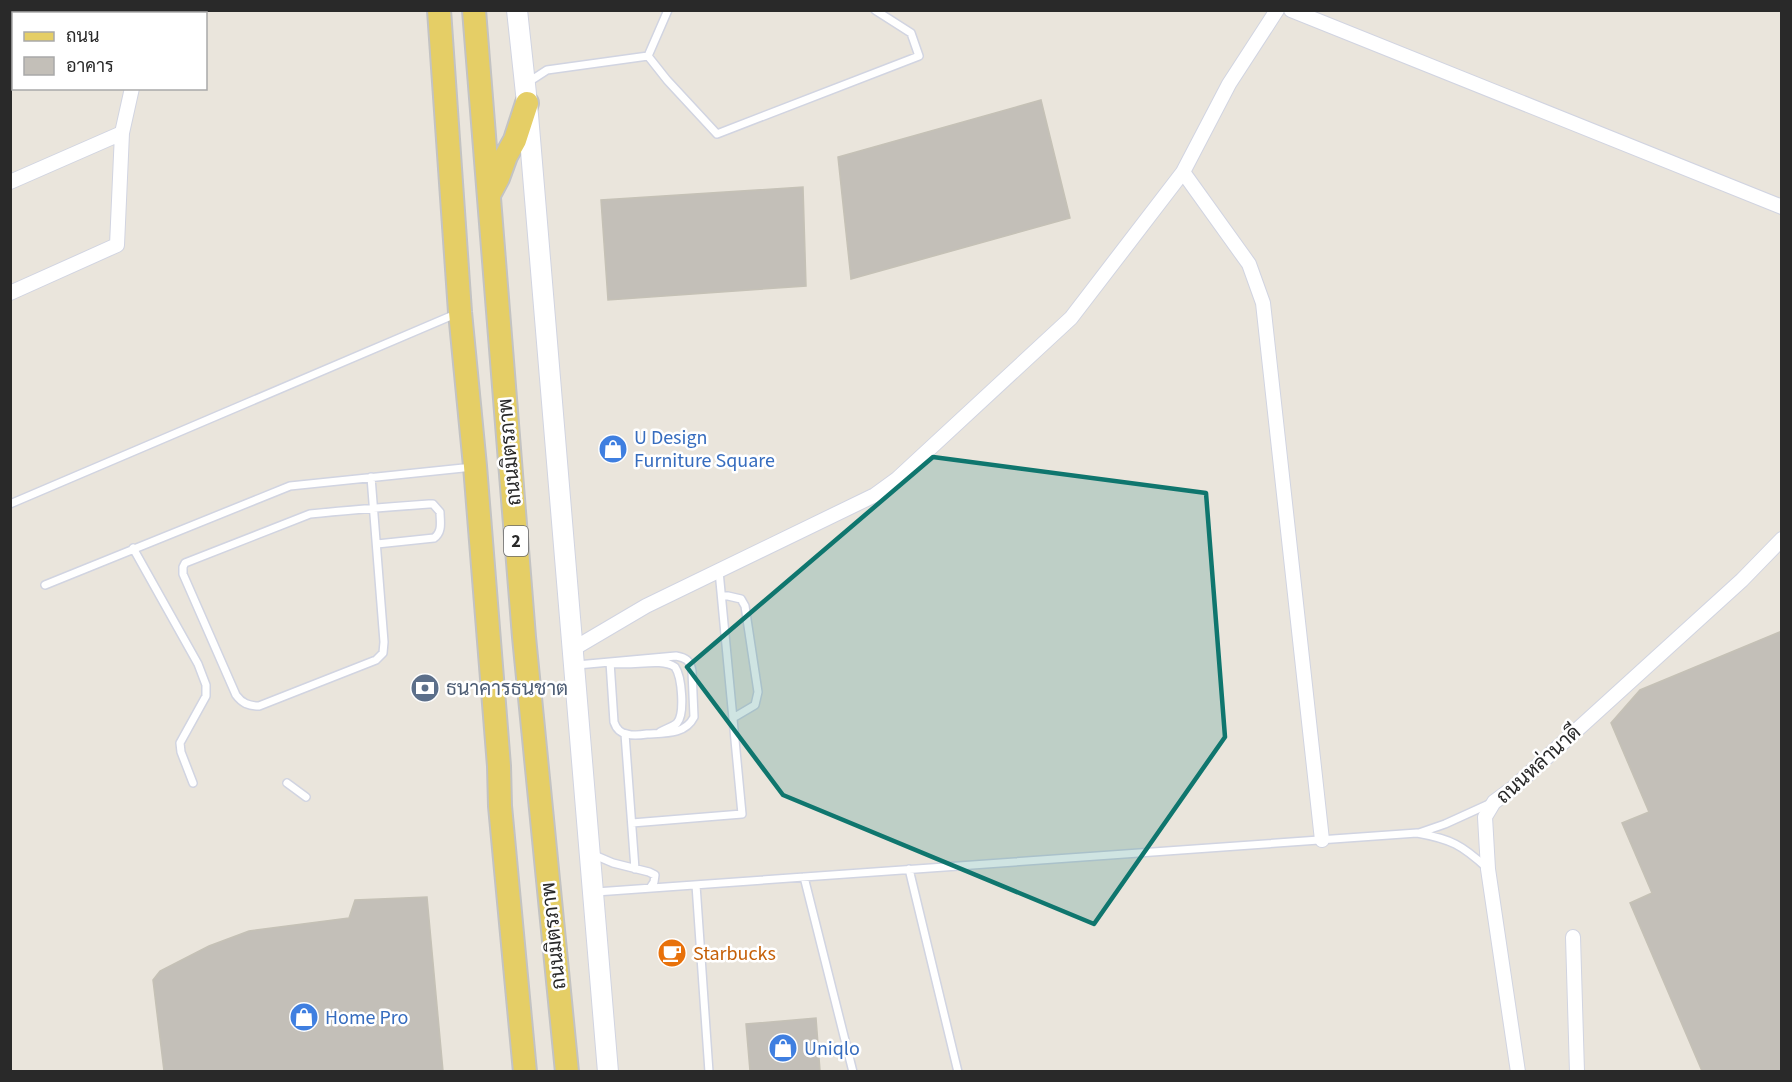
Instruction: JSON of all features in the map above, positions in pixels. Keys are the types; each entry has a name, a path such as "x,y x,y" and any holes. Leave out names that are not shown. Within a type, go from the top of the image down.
{"main road":[{"name":"ถนนมิตรภาพ","path":"439,10 460,312 475,466 501,806 525,1071"},
{"name":"ถนนมิตรภาพ","path":"474,10 524,637 568,1067"},
{"path":"518,10 608,1071"},
{"path":"489,196 515,140 526,94"}],"street":[{"path":"574,657 646,606 875,495 897,479 1071,318 1183,172 1230,84 1277,10"},
{"path":"1291,10 1782,207"},
{"path":"10,293 117,245 122,133 132,90"},
{"path":"10,182 122,133"},
{"path":"1183,172 1249,264 1263,303 1322,840"},
{"name":"ถนนหล่านาดี","path":"1518,1071 1488,869 1485,817 1494,802 1513,788 1733,588 1782,539"},
{"path":"1573,938 1577,1071"}],"lane":[{"path":"648,56 669,10"},
{"path":"648,56 717,134 919,56 911,33 875,10"},
{"path":"526,94 547,70 648,56"},
{"path":"10,504 460,312"},
{"path":"45,585 290,486 475,466"},
{"path":"371,477 373,509 377,544 384,642 381,656 376,660 259,706 252,706 240,700 183,574 185,563 302,516 373,509 429,504 433,504 440,512 441,531 434,538 377,544"},
{"path":"133,548 198,664 206,685 206,696 180,742 181,752 193,783"},
{"path":"632,823 742,814 718,571"},
{"path":"722,596 741,599 745,606 758,693 755,705 733,718"},
{"path":"676,656 686,658 691,663 694,717 692,722 672,733 625,734 619,730 614,722 610,662 623,659 676,656"},
{"path":"574,657 624,665 666,663 675,667 678,672 682,714 674,725 656,734"},
{"path":"625,734 635,869"},
{"path":"287,783 306,797"},
{"path":"1417,833 1480,810 1494,802"},
{"path":"593,892 1417,833 1441,837 1460,845 1488,869"},
{"path":"590,853 613,863 655,875 650,888"},
{"path":"909,869 958,1071"},
{"path":"804,877 853,1071"},
{"path":"696,885 709,1071"}],"highlighted area":[{"path":"933,457 1206,493 1225,737 1094,924 783,795 687,667"}],"building":[{"path":"1041,100 1070,218 851,279 838,157"},
{"path":"803,187 806,286 608,300 601,200"},
{"path":"1782,631 1782,1071 1702,1071 1630,903 1652,893 1622,823 1649,812 1611,723 1640,690"},
{"path":"427,897 443,1071 164,1071 153,980 160,971 209,946 249,931 349,918 355,900"},
{"name":"Uniqlo","path":"816,1018 820,1071 750,1071 746,1024"}],"place":[{"name":"U Design Furniture Square","path":"613,449"},
{"name":"ธนาคารธนชาต","path":"425,688"},
{"name":"Starbucks","path":"672,953"},
{"name":"Home Pro","path":"304,1017"},
{"name":"Uniqlo","path":"783,1048"}]}
